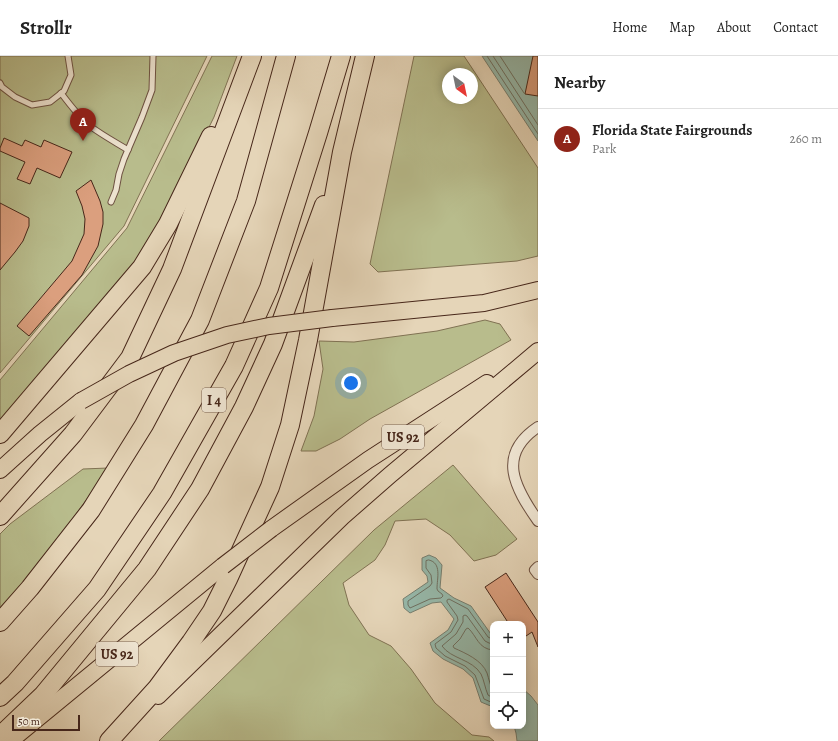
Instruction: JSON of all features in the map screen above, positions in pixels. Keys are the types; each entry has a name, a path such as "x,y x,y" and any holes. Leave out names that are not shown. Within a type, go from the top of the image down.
{"highway":[{"path":"0,434 142,268 168,224 251,56"},
{"path":"0,516 73,434 130,358 172,269 251,56"},
{"path":"0,622 30,588 91,510 144,425 200,320 246,200 286,56"},
{"name":"I 4","path":"0,697 15,683 96,589 162,493 234,366 269,288 341,56"},
{"path":"109,741 157,688 191,642 212,610 228,579 270,487 290,425 308,340 342,152 365,56"},
{"path":"0,736 42,694 147,569 200,489 244,407 273,344 342,152"}],"main road":[{"path":"0,470 40,434 81,401 129,374 174,353 214,339 269,326 332,318 484,303 538,290"},
{"path":"109,741 185,670 342,517 538,350"},
{"name":"US 92","path":"10,741 271,528 368,460 538,350"}],"street":[{"path":"538,426 521,441 515,452 512,468 516,485 538,521"},
{"path":"538,567 535,570 538,574"}],"lane":[{"path":"0,83 2,87 15,97 32,105 50,102 64,91 71,75 68,56"},
{"path":"111,202 116,190 119,174 152,90 153,56"},
{"path":"61,93 75,111 90,126 128,150"}],"green space":[{"path":"0,56 207,56 124,226 0,373"},
{"path":"212,56 237,56 214,117 163,221 138,264 0,426 0,380 127,228"},
{"path":"414,56 464,56 472,68 442,68 442,104 478,104 478,77 538,168 538,256 517,261 378,272 370,264"},
{"path":"485,320 500,324 511,340 370,419 340,439 316,451 301,451 314,416 323,369 319,341 354,342 437,331"},
{"path":"453,465 517,539 496,555 474,561 450,535 426,519 395,521 385,545 375,560 343,583 349,605 369,635 391,646 411,669 435,703 472,735 489,737 494,741 159,741 374,530"},
{"path":"108,468 22,589 0,614 0,534 10,524 83,469"}],"water":[{"path":"482,56 538,56 538,141"},
{"path":"429,555 436,558 442,565 440,588 454,598 471,606 490,633 490,706 481,702 473,678 463,669 443,659 433,651 430,643 448,630 454,619 441,602 432,603 410,613 404,608 403,599 428,582 427,576 422,570 422,558"},
{"path":"526,692 538,705 538,741 517,741 515,729 526,729"}],"building":[{"path":"533,56 538,56 538,96 525,94"},
{"path":"4,138 22,146 25,140 41,147 44,140 72,152 60,178 37,168 30,184 17,179 25,162 0,151"},
{"path":"91,180 103,212 103,224 98,246 82,275 29,336 17,326 72,261 84,234 85,219 76,191"},
{"path":"0,203 29,218 29,226 23,241 0,270"},
{"path":"506,573 538,622 538,647 532,632 526,636 526,621 507,621 485,587"}],"place":[{"name":"Florida State Fairgrounds","path":"83,141"}]}
